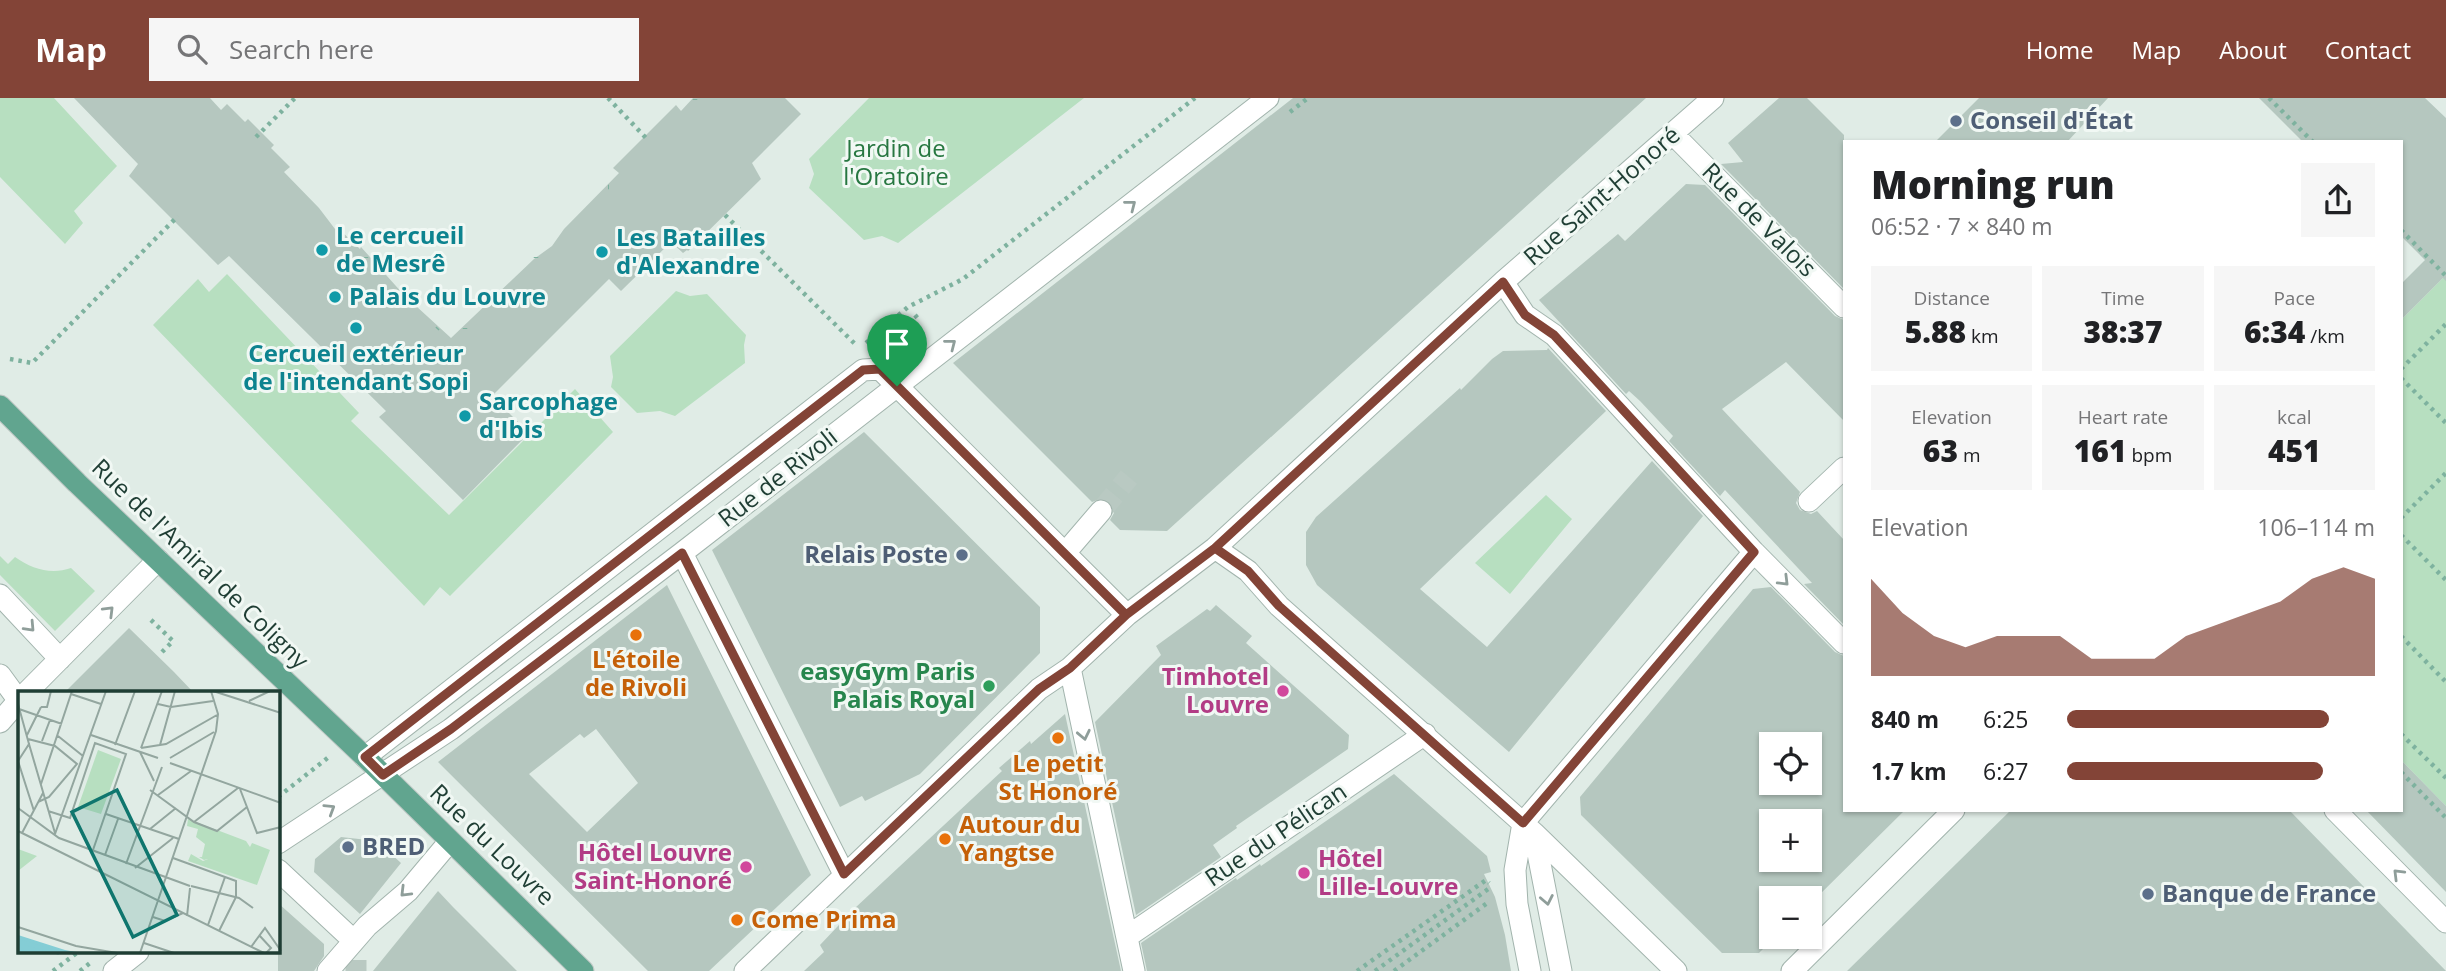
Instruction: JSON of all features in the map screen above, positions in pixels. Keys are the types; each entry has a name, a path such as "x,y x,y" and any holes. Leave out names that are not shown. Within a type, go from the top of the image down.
{"main road":[{"name":"Rue de l'Amiral de Coligny","path":"0,406 158,561 365,757"},
{"name":"Rue du Louvre","path":"365,757 583,971"}],"street":[{"name":"Rue de Rivoli","path":"280,842 451,729 1268,98"},
{"name":"Rue Saint-Honoré","path":"745,971 1039,689 1070,668 1126,615 1215,548 1503,282 1713,98"},
{"name":"Rue de Valois","path":"1673,134 1843,306"},
{"path":"1503,282 1525,315 1554,335 1754,552 1843,642"},
{"name":"Rue de Rivoli","path":"365,757 863,370 880,369 897,386"},
{"path":"897,386 1126,615"},
{"path":"1808,501 1843,469"},
{"path":"1065,553 1101,511"},
{"path":"1215,548 1248,571 1279,606 1528,828 1676,971"},
{"path":"1530,971 1517,904 1515,870 1528,828 1754,552"},
{"path":"682,553 844,874"},
{"path":"28,691 158,561"},
{"path":"0,595 60,659"},
{"path":"1070,668 1134,971"},
{"path":"0,675 18,699"},
{"path":"0,722 18,701"},
{"name":"Rue du Pélican","path":"1128,936 1425,734"},
{"path":"1792,971 1952,812"},
{"path":"2337,812 2446,922"},
{"path":"1528,828 1561,971"},
{"path":"328,971 355,950 366,926 408,891 450,841"},
{"path":"280,872 355,950"},
{"path":"114,971 135,954"}],"path":[{"path":"256,137 295,98"},
{"path":"608,98 647,139"},
{"path":"724,215 859,349 908,307 963,279 1195,98"},
{"path":"2269,98 2311,140"},
{"path":"9,359 32,363 178,216"},
{"path":"2403,231 2446,275"},
{"path":"915,315 920,321"},
{"path":"2403,367 2446,324"},
{"path":"2403,380 2446,423"},
{"path":"2403,517 2446,473"},
{"path":"2403,537 2446,580"},
{"path":"151,620 173,641 162,652"},
{"path":"2403,638 2446,682"},
{"path":"2403,736 2446,778"},
{"path":"280,795 348,742"},
{"path":"2403,774 2446,818"},
{"path":"1357,971 1486,880 1492,894 1491,900 1394,971"},
{"path":"1375,971 1490,888"},
{"path":"53,971 75,954"}],"green space":[{"path":"0,98 54,98 117,166 74,211 83,223 65,244 0,177"},
{"name":"Jardin de l'Oratoire","path":"869,98 1084,98 898,243 882,236 864,240 809,188 814,174 809,159"},
{"path":"227,274 359,413 351,421 449,515 575,389 613,432 450,596 440,587 424,606 153,325 198,279 209,292"},
{"path":"2446,275 2446,806 2403,762 2403,318"},
{"path":"676,291 690,296 707,294 746,335 745,363 675,416 660,411 637,413 611,387 613,377 610,356"},
{"path":"1546,495 1572,519 1510,594 1475,563"},
{"path":"0,556 8,564 15,557 42,570 71,568 95,591 55,631 0,575"}],"building":[{"name":"Palais du Louvre","path":"74,98 210,98 221,110 227,104 245,122 248,119 274,145 271,148 290,167 284,172 335,229 338,228 360,249 361,247 404,295 451,338 534,259 552,246 564,229 619,173 613,168 676,105 681,111 693,98 785,98 801,114 752,163 761,179 688,251 683,253 671,242 621,291 609,279 492,396 529,433 463,500 379,417 386,411 229,256 218,265 129,176 138,164"},
{"path":"1293,98 1646,98 1167,531 1120,530 1110,520 1114,513 1110,502 1103,498 1092,502 953,363"},
{"path":"1779,98 1807,98 1844,135 1843,288 1721,164 1743,162 1728,143"},
{"path":"1979,98 2108,98 2069,140 1937,140"},
{"path":"2259,98 2425,98 2446,118 2446,281 2443,278 2403,318 2403,282 2425,260 2403,238 2403,140 2301,140"},
{"path":"1686,184 1705,185 1835,316 1843,320 1843,420 1786,362 1722,409 1800,492 1796,503 1800,510 1811,514 1817,511 1843,539 1843,624 1804,584 1812,583 1725,490 1720,496 1669,441 1673,436 1629,391 1626,394 1539,300 1618,234 1625,241"},
{"path":"1548,348 1606,411 1420,589 1487,647 1652,461 1703,516 1509,752 1317,585 1306,565 1306,532 1316,517 1460,388 1461,390 1492,359 1503,351"},
{"path":"864,432 1040,607 1040,653 920,774 865,801 862,796 840,807 712,550"},
{"path":"667,585 811,875 709,971 648,971 438,762","holes":["596,729 638,783 587,832 529,774 580,734 584,738"]},
{"path":"1771,587 1835,652 1843,656 1843,812 1903,812 1822,892 1822,886 1759,886 1759,949 1763,949 1759,953 1722,953 1581,815 1580,797 1753,589"},
{"path":"1216,605 1252,636 1246,643 1349,735 1348,749 1236,826 1237,828 1213,845 1221,857 1136,915 1095,722 1161,655 1156,646"},
{"path":"129,628 192,691 66,691"},
{"path":"1065,714 1121,971 804,971 824,952 820,945 855,908 1002,771 999,768"},
{"path":"2403,762 2446,806 2446,892 2368,812 2403,812"},
{"path":"1394,774 1487,856 1491,872 1484,874 1495,897 1511,971 1147,971 1141,943 1236,878 1237,880 1260,864 1261,866"},
{"name":"Banque de France","path":"2009,812 2291,812 2446,971 1847,971"},
{"path":"341,837 377,841 401,863 360,914 314,872 315,859"},
{"path":"438,891 453,907 517,971 373,971"},
{"path":"280,905 324,944 324,956 314,971 278,971"}],"tunnel":[{"path":"1101,511 1129,477"},
{"path":"356,960 356,971"}],"place":[{"name":"Conseil d'État","path":"1956,121"},
{"name":"Le cercueil de Mesrê","path":"322,250"},
{"name":"Les Batailles d'Alexandre","path":"602,252"},
{"name":"Palais du Louvre","path":"335,297"},
{"name":"Cercueil extérieur de l'intendant Sopi","path":"356,328"},
{"name":"Sarcophage d'Ibis","path":"465,416"},
{"name":"Relais Poste","path":"962,555"},
{"name":"L'étoile de Rivoli","path":"636,635"},
{"name":"easyGym Paris Palais Royal","path":"989,686"},
{"name":"Timhotel Louvre","path":"1283,691"},
{"name":"Le petit St Honoré","path":"1058,738"},
{"name":"Autour du Yangtse","path":"945,839"},
{"name":"BRED","path":"348,847"},
{"name":"Hôtel Louvre Saint-Honoré","path":"746,867"},
{"name":"Hôtel Lille-Louvre","path":"1304,873"},
{"name":"Banque de France","path":"2148,894"},
{"name":"Come Prima","path":"737,920"}],"route":[{"path":"897,386 880,369 863,370 365,757 383,775 451,729 682,553 844,874 1039,689 1070,668 1126,615 1215,548 1248,571 1279,606 1523,823 1754,552 1554,335 1525,315 1503,282 1215,548 1180,575 1126,615 897,386"}]}
